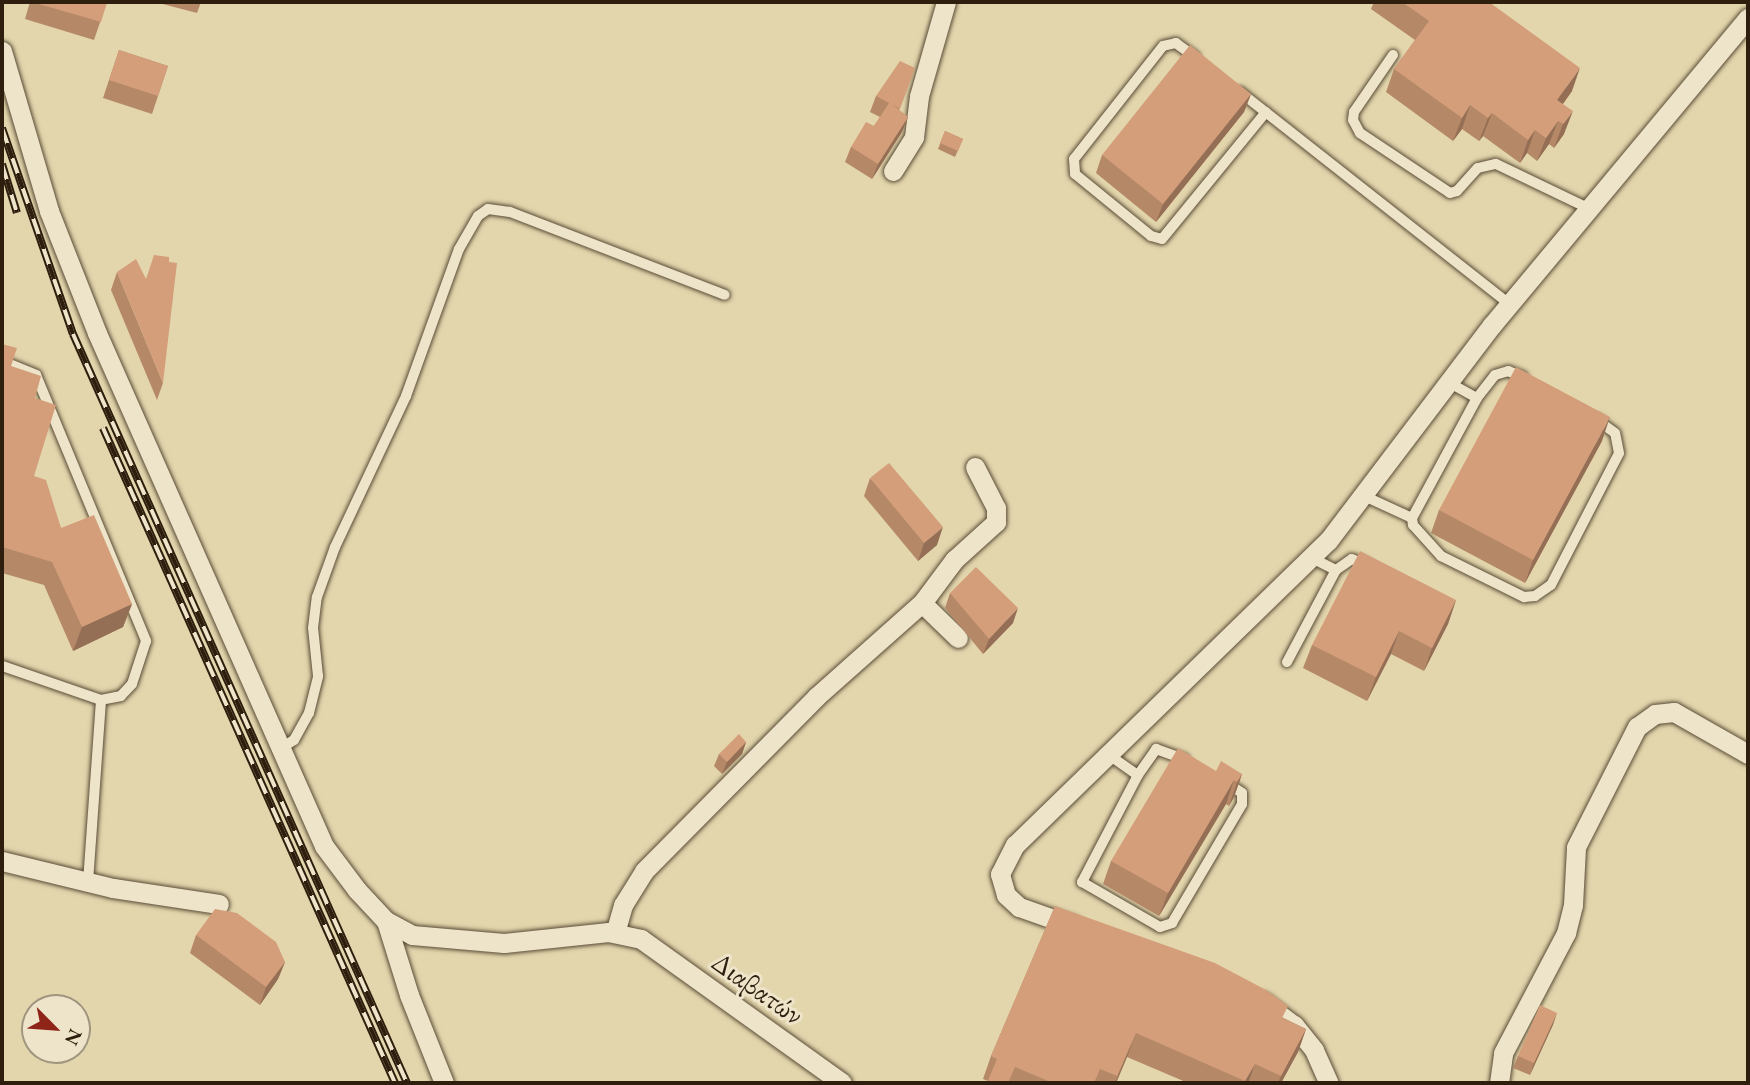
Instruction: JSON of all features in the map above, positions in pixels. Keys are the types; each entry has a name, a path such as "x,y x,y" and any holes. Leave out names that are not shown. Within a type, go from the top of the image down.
{"street":[{"path":"893,171 914,137 919,96 946,2"},
{"path":"1094,933 1019,907 1006,895 1000,873 1015,845 1312,558 1509,304 1748,18"},
{"path":"2,51 49,211 97,333 324,846 386,921 412,935 504,943 615,933 623,905 644,871 816,698 922,603 954,560 998,516 975,467"},
{"path":"922,603 958,638"},
{"path":"1499,1083 1503,1053 1566,933 1573,905 1576,847 1637,727 1655,714 1674,712 1748,754"},
{"path":"2,861 88,882 219,904"},
{"path":"386,921 408,995 444,1083"},
{"name":"Διαβατών","path":"615,933 641,939 842,1083"},
{"path":"1248,993 1294,1025 1314,1050 1329,1083"}],"lane":[{"path":"1204,64 1175,43 1163,46 1074,159 1075,174 1152,236 1162,239 1266,112"},
{"path":"1393,55 1354,112 1353,120 1360,133 1450,193 1457,191 1478,168 1496,164 1588,208"},
{"path":"1235,88 1509,304"},
{"path":"280,749 295,740 309,713 318,676 313,628 317,597 335,547 406,396 459,249 478,216 499,208 725,295"},
{"path":"2,362 36,375 142,624 143,659 132,684 121,696 101,700 2,666"},
{"path":"1528,380 1501,372 1490,378 1412,518 1415,531 1441,555 1516,594 1543,592 1619,453 1611,429 1587,415"},
{"path":"1448,382 1477,398"},
{"path":"1362,495 1412,518"},
{"path":"1312,558 1336,570"},
{"path":"1287,662 1336,570 1352,559 1381,573"},
{"path":"88,882 101,700"},
{"path":"1190,762 1156,749 1138,775 1082,882 1160,927 1172,923 1244,800 1239,789 1214,776"},
{"path":"1109,754 1138,775"}],"building":[{"path":"32,2 107,2 101,22"},
{"path":"1402,2 1489,2 1580,68 1557,100 1573,111 1563,124 1558,121 1546,138 1535,130 1528,140 1492,113 1488,118 1470,105 1462,118 1394,69 1429,21"},
{"path":"1190,45 1251,94 1163,204 1102,155"},
{"path":"119,50 168,66 158,96 109,80"},
{"path":"900,61 915,68 900,109 893,105 908,117 878,164 851,147 866,122 874,126 889,103 876,96"},
{"path":"945,131 963,139 958,151 940,143"},
{"path":"154,255 169,257 169,262 177,263 163,383 117,272 136,259 146,279"},
{"path":"2,344 17,348 11,366 41,376 35,398 56,405 34,476 46,480 61,528 94,515 132,604 82,627 52,562 2,547"},
{"path":"1516,367 1610,417 1533,560 1439,510"},
{"path":"889,463 943,527 924,543 870,478"},
{"path":"1360,551 1456,600 1432,648 1399,631 1376,677 1312,645"},
{"path":"976,567 1018,608 989,639 950,593"},
{"path":"739,734 746,742 727,762 719,754"},
{"path":"1178,748 1216,771 1221,761 1242,774 1237,782 1234,780 1168,893 1111,861"},
{"path":"1055,906 1215,963 1266,990 1288,1006 1282,1018 1306,1029 1281,1076 1255,1064 1245,1081 1136,1033 1117,1076 1100,1069 1094,1083 1053,1083 1015,1067 1008,1083 987,1083 997,1059 991,1056"},
{"path":"215,909 237,913 276,942 285,962 266,987 196,935"},
{"path":"1540,1005 1557,1013 1534,1063 1518,1056"}],"railway":[{"path":"2,128 73,334 407,1083"},
{"path":"2,164 17,213"},
{"path":"103,428 395,1083"}]}
